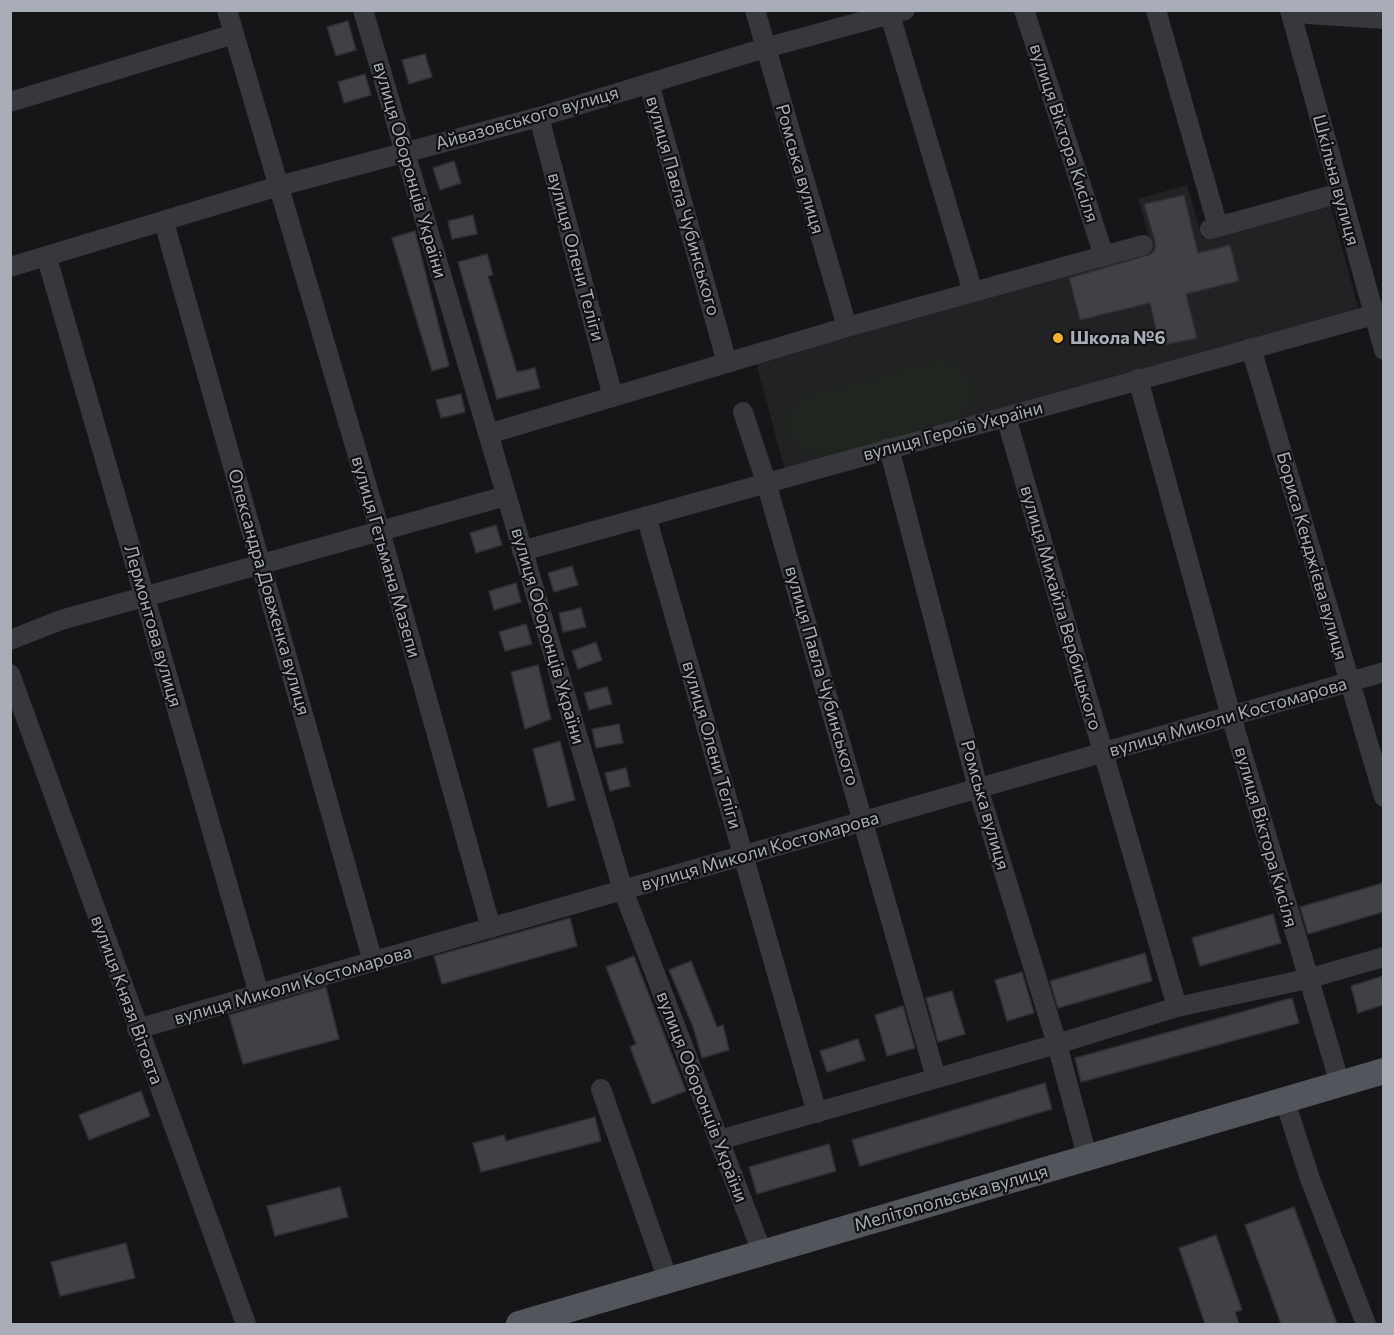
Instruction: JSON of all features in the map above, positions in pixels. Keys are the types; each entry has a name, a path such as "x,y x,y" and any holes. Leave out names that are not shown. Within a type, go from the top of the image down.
{"main road":[{"name":"Мелітопольська вулиця","path":"534,1322 762,1252 1088,1160 1383,1071"}],"street":[{"name":"вулиця Гетьмана Мазепи","path":"227,10 380,531 491,928"},
{"name":"вулиця Оборонців України","path":"363,10 623,890 762,1252"},
{"name":"Ромська вулиця","path":"754,10 847,327"},
{"name":"вулиця Віктора Кисіля","path":"1024,10 1104,256"},
{"path":"1156,10 1214,228 1340,193"},
{"name":"Шкільна вулиця","path":"1290,10 1340,193 1378,314 1383,350"},
{"path":"1296,10 1308,14 1383,19"},
{"path":"898,13 973,292"},
{"name":"Айвазовського вулиця","path":"10,267 47,258 279,186 539,117 765,48 898,13"},
{"path":"10,102 234,34"},
{"name":"вулиця Павла Чубинського","path":"649,83 727,363"},
{"name":"вулиця Олени Теліги","path":"539,117 613,397"},
{"name":"Олександра Довженка вулиця","path":"164,222 373,962"},
{"path":"488,434 847,327 1143,245"},
{"name":"Лермонтова вулиця","path":"47,258 259,994"},
{"name":"вулиця Героїв України","path":"522,551 1378,314"},
{"name":"Бориса Кенджієва вулиця","path":"1251,348 1383,797"},
{"name":"вулиця Віктора Кисіля","path":"1138,380 1231,716 1307,979 1340,1084"},
{"name":"вулиця Павла Чубинського","path":"743,412 766,482 936,1078"},
{"name":"вулиця Михайла Вербицького","path":"1006,417 1177,1006"},
{"name":"Ромська вулиця","path":"889,448 978,788 1057,1044 1088,1160"},
{"path":"12,634 506,496"},
{"name":"вулиця Олени Теліги","path":"646,516 817,1113"},
{"name":"вулиця Миколи Костомарова","path":"137,1029 1383,672"},
{"name":"вулиця Князя Вітовта","path":"10,674 246,1324"},
{"path":"719,1140 1057,1044 1177,1006 1307,979 1383,957"},
{"path":"601,1089 668,1280"},
{"path":"1285,1101 1310,1179 1366,1324"}],"shaded area":[{"name":"Школа №6","path":"1187,185 1202,238 1330,203 1360,315 785,471 756,362 1061,278 1057,263 1149,238 1138,199"},
{"path":"941,360 961,368 972,383 972,397 969,405 964,413 955,418 895,437 818,455 798,447 792,440 788,432 788,414 801,397"}],"building":[{"path":"348,21 356,50 336,56 327,27"},
{"path":"425,54 432,77 409,84 402,60"},
{"path":"365,74 371,95 344,103 338,82"},
{"path":"454,161 461,183 440,190 433,168"},
{"path":"1184,195 1198,253 1230,245 1239,281 1186,294 1197,338 1160,346 1150,303 1080,320 1069,278 1151,254 1155,249 1155,242 1144,204"},
{"path":"473,215 477,234 452,239 448,221"},
{"path":"415,231 449,366 432,371 392,238"},
{"path":"487,254 493,275 488,276 517,372 535,368 540,388 497,399 458,262"},
{"path":"461,394 465,412 441,418 436,400"},
{"path":"496,525 502,545 476,553 470,533"},
{"path":"572,566 578,585 554,592 548,573"},
{"path":"516,583 521,602 494,610 489,591"},
{"path":"581,608 586,627 563,632 559,613"},
{"path":"526,624 532,644 505,651 499,632"},
{"path":"596,642 602,660 578,669 572,651"},
{"path":"538,665 551,719 525,729 511,672"},
{"path":"607,687 612,704 589,710 584,693"},
{"path":"619,724 623,743 596,748 592,729"},
{"path":"560,741 575,800 548,807 533,749"},
{"path":"626,768 630,786 610,791 605,773"},
{"path":"1383,883 1383,912 1308,934 1300,907"},
{"path":"1273,914 1281,943 1200,966 1192,938"},
{"path":"570,918 577,946 442,984 434,956"},
{"path":"1145,953 1152,981 1058,1008 1050,981"},
{"path":"634,956 686,1091 652,1104 630,1047 636,1044 606,967"},
{"path":"691,961 717,1027 723,1025 729,1050 702,1058 693,1027 669,970"},
{"path":"1022,972 1034,1013 1007,1021 995,980"},
{"path":"1383,976 1383,1005 1358,1013 1351,986"},
{"path":"326,987 339,1039 243,1064 229,1015"},
{"path":"952,991 965,1034 938,1042 926,998"},
{"path":"1292,998 1299,1023 1081,1082 1075,1058"},
{"path":"903,1006 915,1048 887,1056 875,1015"},
{"path":"858,1039 865,1060 827,1072 820,1051"},
{"path":"1045,1083 1052,1109 860,1166 852,1140"},
{"path":"141,1091 150,1116 89,1140 79,1115"},
{"path":"595,1117 601,1141 481,1172 473,1143 504,1135 506,1141"},
{"path":"829,1144 836,1171 757,1194 749,1167"},
{"path":"340,1187 348,1217 275,1236 267,1206"},
{"path":"1294,1207 1337,1324 1281,1324 1245,1225"},
{"path":"1216,1235 1242,1310 1235,1312 1239,1324 1205,1324 1179,1248"},
{"path":"126,1243 135,1278 60,1296 51,1262"}],"place":[{"name":"Школа №6","path":"1058,338"}]}
